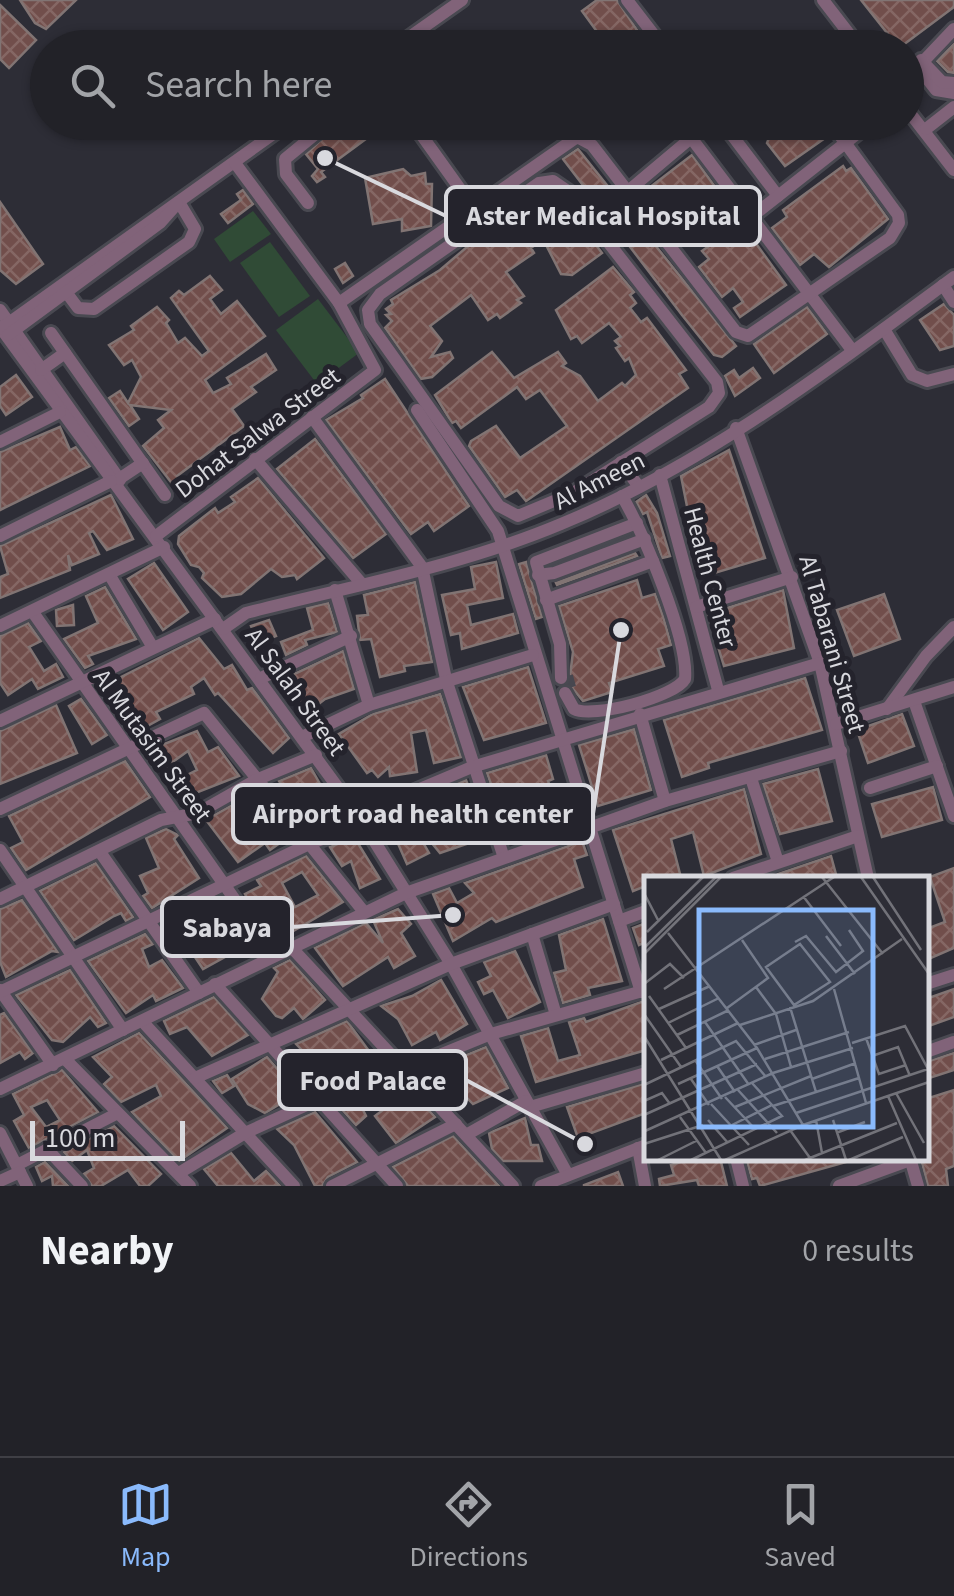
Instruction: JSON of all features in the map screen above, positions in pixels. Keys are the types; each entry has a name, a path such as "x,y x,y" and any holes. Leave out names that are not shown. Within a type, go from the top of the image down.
{"street":[{"path":"420,30 462,0"},
{"path":"627,0 650,30"},
{"path":"823,0 846,30"},
{"path":"924,57 954,29"},
{"path":"924,63 942,82 954,83"},
{"path":"924,77 936,90 954,92"},
{"path":"954,107 926,130 954,170"},
{"path":"4,331 265,140"},
{"path":"308,140 285,159 286,174 308,202"},
{"path":"425,140 473,207"},
{"path":"339,303 572,140"},
{"path":"587,140 738,335 751,335 890,238 899,224 898,215 843,140"},
{"path":"628,191 691,140"},
{"path":"693,140 852,350"},
{"path":"736,140 778,196"},
{"path":"750,218 851,140"},
{"name":"Dohat Salwa Street","path":"0,626 110,574 160,542 254,460 375,370 339,303 234,163"},
{"path":"525,170 536,185"},
{"path":"553,181 565,187 718,388 714,404 547,506 524,516 507,514 370,324 370,304 536,185 553,181"},
{"path":"4,331 160,224 179,202"},
{"path":"66,292 78,308 94,309 189,242 195,229 179,202"},
{"path":"377,276 387,290"},
{"path":"948,281 954,302"},
{"name":"Al Ameen","path":"2,716 152,646 246,613 502,546 631,491 736,428 948,281"},
{"name":"Al Salah Street","path":"0,310 4,331 60,412 115,480"},
{"path":"884,329 912,376 927,381 954,374"},
{"name":"Al Salah Street","path":"4,331 41,370 129,500 361,819 450,964 568,1175"},
{"path":"51,333 165,495"},
{"path":"41,370 66,353"},
{"path":"179,1173 245,1132 318,1098 490,1034 644,991 533,655 502,546 488,512 417,410"},
{"path":"0,442 60,412"},
{"path":"312,417 422,567 446,679 502,856"},
{"name":"Al Tabarani Street","path":"736,428 820,663 868,876"},
{"path":"254,460 360,583"},
{"path":"0,536 115,480 142,462"},
{"path":"568,692 581,713 618,708 674,690 684,682 685,658 654,561 637,523 631,491 618,464"},
{"name":"Health Center","path":"660,475 718,690"},
{"path":"564,677 555,628 535,565 539,557 637,523"},
{"path":"538,574 554,573 645,539"},
{"path":"546,600 654,561"},
{"path":"110,574 152,646"},
{"path":"696,607 792,577"},
{"path":"335,590 369,705"},
{"name":"Al Mutasim Street","path":"32,612 273,954"},
{"path":"528,636 555,628"},
{"path":"887,709 926,656 954,628"},
{"path":"261,678 351,636"},
{"path":"302,737 369,705 533,655"},
{"path":"190,1186 59,1062 0,991 149,924 472,767 718,690 820,663"},
{"path":"836,724 954,687"},
{"path":"914,701 950,793 954,816"},
{"path":"0,809 204,713 364,912"},
{"path":"640,714 665,802"},
{"path":"0,1089 406,892 665,802 841,751"},
{"path":"0,899 160,820 198,813 256,780 316,754"},
{"path":"870,788 937,766"},
{"path":"752,778 778,862"},
{"path":"739,876 858,836"},
{"path":"0,850 123,1030"},
{"path":"100,852 198,993"},
{"path":"195,1078 450,964 614,904"},
{"path":"619,921 644,912"},
{"path":"532,934 556,1015"},
{"path":"290,947 514,1186"},
{"path":"929,983 954,975"},
{"path":"216,984 397,1186"},
{"path":"142,1021 294,1186"},
{"path":"929,1051 954,1042"},
{"path":"332,1186 528,1104 644,1074"},
{"path":"0,1181 48,1149 116,1114"},
{"path":"0,1133 28,1186"},
{"path":"541,1186 642,1147 645,1186"},
{"path":"48,1149 82,1186"},
{"path":"737,1161 743,1186"},
{"path":"839,1186 905,1161"},
{"path":"911,1161 918,1186"}],"green space":[{"path":"253,211 271,234 230,262 214,239"},
{"path":"270,242 310,296 279,317 240,263"},
{"path":"318,299 359,353 317,384 276,330"}],"building":[{"path":"20,0 76,0 46,29 35,23"},
{"path":"597,0 617,0 637,30 596,30 582,11"},
{"path":"861,0 954,0 954,7 923,30 885,30"},
{"path":"0,5 30,34 30,46 9,68 0,59"},
{"path":"954,44 954,73 937,61"},
{"path":"321,140 365,140 321,172 325,177 317,182 312,176 318,169 306,154"},
{"path":"768,140 822,140 785,166"},
{"path":"578,149 736,346 722,357 714,355 563,159"},
{"path":"692,155 786,285 740,317 734,308 743,302 733,288 722,297 699,267 709,259 702,251 726,234 718,222 693,239 690,234 681,241 662,218 670,212 649,188"},
{"path":"843,166 846,171 851,168 888,219 829,267 814,254 800,265 772,228 787,217 783,210"},
{"path":"403,169 411,176 425,173 426,184 432,184 431,226 402,231 402,219 373,224 365,178"},
{"path":"243,190 253,204 228,223 221,214 241,200 237,194"},
{"path":"544,197 552,206 562,200 602,253 572,275 561,274 543,239 531,248 534,253 506,272 524,296 517,300 521,303 500,318 497,314 488,320 471,295 430,326 442,341 431,357 450,352 453,358 432,377 421,379 385,328 392,321 386,315 391,314 386,309 393,304 391,300 440,270 474,241 476,244 490,236 535,199"},
{"path":"0,202 43,264 16,284 0,270"},
{"path":"345,263 353,276 343,283 335,269"},
{"path":"613,267 634,292 630,295 636,303 630,308 641,322 647,318 686,370 679,374 688,388 526,501 517,490 505,497 469,446 471,441 496,426 520,458 567,426 540,390 526,399 517,387 461,428 456,421 452,423 435,395 492,352 514,378 558,352 566,363 562,366 580,376 598,401 622,383 625,386 636,375 629,358 625,361 616,348 620,346 615,341 621,337 609,323 582,343 577,336 571,339 556,310"},
{"path":"210,276 222,290 210,299 221,314 237,301 265,336 205,380 213,393 231,384 227,378 266,354 276,370 251,387 256,392 232,409 244,426 177,476 188,490 181,495 143,446 164,428 158,420 171,410 130,405 139,419 129,426 109,398 120,391 128,403 141,377 132,360 124,365 109,345 134,330 131,326 157,307 169,320 166,323 178,343 185,338 202,356 209,351 171,298 179,291 184,295"},
{"path":"944,304 954,315 954,346 940,350 920,320"},
{"path":"807,307 827,334 774,373 754,344"},
{"path":"753,368 760,378 735,396 725,376 734,370 739,378"},
{"path":"16,375 32,397 6,415 0,406 0,387"},
{"path":"385,379 469,506 434,531 428,522 411,534 326,420 363,398 361,395"},
{"path":"60,427 70,450 76,447 90,466 0,510 0,452"},
{"path":"315,439 386,534 353,558 277,469"},
{"path":"729,450 765,558 701,577 681,476"},
{"path":"258,478 324,558 297,579 295,575 282,577 271,569 241,594 222,597 202,578 204,573 199,567 191,565 178,544 179,536 215,508 218,513 235,502 231,497"},
{"path":"111,495 133,539 107,550 93,531 89,533 99,554 72,565 68,555 70,570 0,598 0,577 8,574 0,546"},
{"path":"646,495 657,513 670,556 662,558 647,512 643,514 636,502"},
{"path":"635,553 637,556 556,583"},
{"path":"496,562 503,598 467,605 471,625 513,614 518,633 462,649 460,633 451,635 442,595 475,589 471,567"},
{"path":"526,562 542,617 536,619 519,564"},
{"path":"154,563 188,612 163,630 128,579"},
{"path":"637,580 642,598 655,594 663,616 671,645 658,649 664,666 609,683 612,692 583,701 569,684 573,652 559,606"},
{"path":"415,582 432,662 404,666 405,671 380,677 371,639 360,640 357,616 368,615 364,595"},
{"path":"105,587 136,639 88,656 93,664 85,668 64,639 98,623 86,596"},
{"path":"783,590 794,648 724,666 708,614"},
{"path":"884,594 900,639 854,656 837,610"},
{"path":"328,603 337,632 305,640 307,645 286,655 281,642 313,630 307,608"},
{"path":"73,605 74,625 57,626 56,610"},
{"path":"269,620 276,636 258,643 251,626"},
{"path":"28,623 41,641 29,647 44,671 56,664 63,677 38,689 32,679 8,695 0,683 0,636"},
{"path":"199,638 224,669 232,665 247,690 252,688 289,738 273,753 218,693 215,695 204,678 191,687 194,694 156,712 160,719 140,730 123,699 114,704 105,685"},
{"path":"343,651 354,689 325,699 307,713 295,699 303,693 292,675"},
{"path":"528,667 546,723 484,740 463,687"},
{"path":"805,678 822,730 708,763 709,768 682,777 664,720"},
{"path":"440,694 461,757 434,763 426,730 411,733 417,772 390,776 389,767 378,777 372,770 367,773 339,734 373,714"},
{"path":"81,699 107,735 92,744 69,706"},
{"path":"56,705 77,753 0,784 0,731"},
{"path":"902,714 914,746 868,763 857,730"},
{"path":"634,729 651,790 598,806 579,745"},
{"path":"197,731 208,752 218,747 239,776 193,794 183,777 197,770 188,751 167,766 154,748"},
{"path":"546,755 553,779 548,781 561,818 508,831 487,773"},
{"path":"125,761 150,797 26,870 11,848 23,842 9,816"},
{"path":"311,768 339,818 317,829 300,798 292,799 279,781"},
{"path":"818,769 832,821 780,834 763,784"},
{"path":"466,780 487,837 440,853 426,836 421,839 429,853 407,864 385,814"},
{"path":"933,787 942,820 882,837 872,804"},
{"path":"744,789 761,854 704,876 693,832 671,839 680,874 644,876 644,887 633,891 613,830"},
{"path":"254,793 287,838 270,850 265,843 238,862 206,820"},
{"path":"166,829 178,835 174,839 199,878 152,908 143,896 148,893 140,876 159,868 146,838"},
{"path":"354,837 380,879 360,888 351,861 342,866 330,847"},
{"path":"582,841 587,855 574,859 583,887 496,922 492,918 453,941 433,894 449,888 457,903 474,893 465,883"},
{"path":"306,856 343,902 283,937 263,899 251,905 245,894 261,886 257,880","holes":["302,872 318,895 295,907 282,883"]},
{"path":"831,856 836,876 778,876"},
{"path":"96,863 133,917 126,921 121,913 74,940 40,891"},
{"path":"954,868 954,948 929,959 929,928 945,922 930,877"},
{"path":"221,897 252,942 203,969 171,921"},
{"path":"22,900 58,952 52,951 6,977 0,962 0,909"},
{"path":"398,909 411,924 401,933 415,956 394,968 388,957 343,986 315,948 366,923 383,943 373,920"},
{"path":"603,919 622,981 588,988 590,995 563,1003 554,973 566,970 559,935"},
{"path":"644,924 644,943 639,945 633,928"},
{"path":"145,934 153,944 142,949 149,967 162,960 183,988 156,1001 153,995 126,1013 88,961"},
{"path":"515,951 540,1002 508,1018 493,990 484,994 478,982 491,976 484,962"},
{"path":"290,960 325,1000 303,1019 294,1008 282,1018 276,1016 262,999 278,972 274,968"},
{"path":"70,970 106,1023 98,1027 90,1017 63,1042 52,1040 16,995"},
{"path":"441,980 467,1024 440,1040 436,1032 412,1045 398,1019 381,1006 412,996"},
{"path":"954,989 954,1017 929,1026 929,998"},
{"path":"214,997 248,1035 212,1056 187,1027 170,1034 164,1021"},
{"path":"644,1001 644,1051 536,1082 521,1036 548,1028 558,1061 580,1055 569,1022 584,1018 586,1022"},
{"path":"4,1013 33,1053 25,1059 20,1052 0,1063 0,1015"},
{"path":"347,1021 377,1062 354,1072 351,1068 331,1080 296,1044"},
{"path":"139,1033 227,1128 179,1161 132,1112 161,1096 156,1085 121,1102 104,1084 112,1077 93,1057"},
{"path":"486,1047 508,1088 473,1104 437,1067"},
{"path":"954,1053 954,1070 929,1078 929,1061"},
{"path":"267,1057 298,1093 265,1113 248,1104 232,1079"},
{"path":"62,1070 98,1112 29,1148 14,1121 24,1115 13,1094","holes":["47,1100 60,1120 46,1127 31,1107"]},
{"path":"227,1075 234,1086 222,1093 213,1081"},
{"path":"392,1077 405,1096 411,1091 435,1117 396,1143 375,1116 387,1107 373,1086"},
{"path":"644,1084 644,1114 578,1138 567,1107"},
{"path":"954,1090 954,1166 946,1169 948,1186 928,1186 922,1163 929,1161 929,1098"},
{"path":"355,1094 366,1116 356,1125 336,1103"},
{"path":"315,1112 357,1162 328,1177 322,1186 315,1186 294,1145 277,1129"},
{"path":"525,1118 531,1145 538,1145 542,1161 503,1161 492,1149 489,1133"},
{"path":"114,1126 161,1174 148,1186 140,1186 128,1170 101,1186 92,1186 84,1174 94,1168 87,1150 72,1161 64,1152"},
{"path":"453,1136 499,1186 408,1186 393,1167"},
{"path":"231,1153 254,1181 266,1171 280,1186 218,1186 204,1169"},
{"path":"721,1161 727,1186 699,1186 697,1180 660,1186 659,1179 674,1175 671,1165"},
{"path":"747,1161 849,1161 760,1186 757,1178 752,1179"},
{"path":"45,1162 68,1186 53,1186 52,1176 42,1181 36,1167"},
{"path":"618,1172 623,1186 584,1186 584,1185"}],"tunnel":[{"path":"567,676 571,691"}],"place":[{"name":"Aster Medical Hospital","path":"325,158"},
{"name":"Airport road health center","path":"621,630"},
{"name":"Sabaya","path":"453,915"},
{"name":"Food Palace","path":"585,1144"}]}
